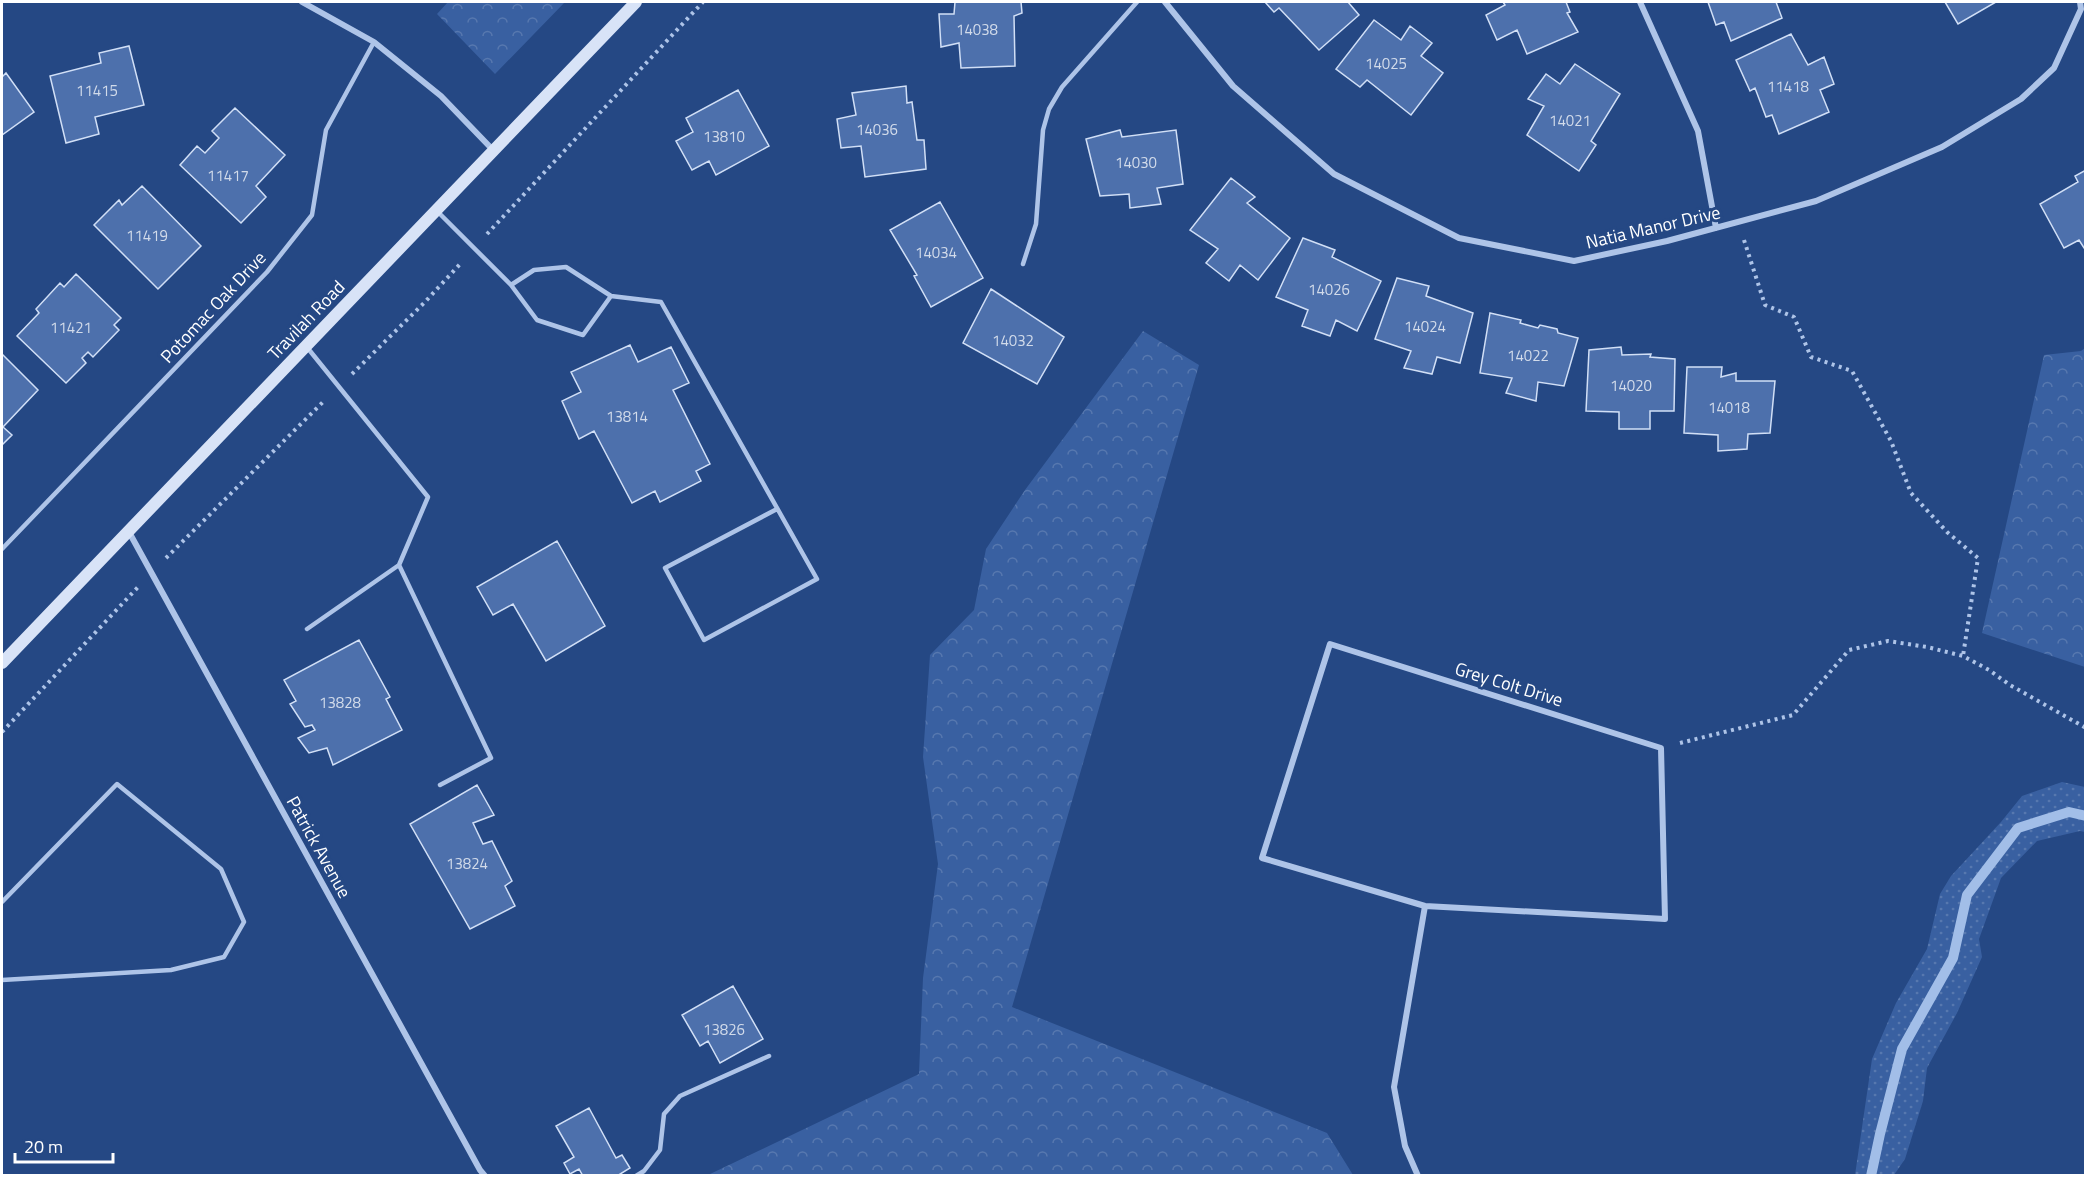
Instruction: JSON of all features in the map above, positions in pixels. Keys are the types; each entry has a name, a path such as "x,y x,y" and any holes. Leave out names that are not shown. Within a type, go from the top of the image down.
{"main road":[{"name":"Travilah Road","path":"2,663 636,2"}],"street":[{"path":"302,2 374,42 441,96 493,150"},
{"name":"Natia Manor Drive","path":"1165,2 1233,86 1334,174 1459,238 1574,261 1667,241 1816,201 1942,147 2021,99 2054,68 2081,9 2080,2"},
{"path":"1640,2 1698,131 1716,228"},
{"name":"Patrick Avenue","path":"129,532 468,1149 485,1176"},
{"name":"Grey Colt Drive","path":"1330,644 1661,748 1665,919 1425,906 1262,858 1330,644"},
{"path":"1419,1176 1406,1146 1394,1087 1425,906"}],"lane":[{"path":"1023,264 1036,224 1043,130 1049,109 1062,87 1137,2"},
{"name":"Potomac Oak Drive","path":"2,549 267,272 312,214 326,130 374,42"},
{"path":"436,210 511,285 537,320 583,335 611,296"},
{"path":"511,285 534,270 566,267 611,296 661,302 817,579 704,640 665,568 777,509"},
{"path":"306,346 428,497 399,565 307,629"},
{"path":"399,565 491,758 440,785"},
{"path":"2,902 117,784 221,868 244,922 224,957 171,970 2,980"},
{"path":"636,1176 644,1171 660,1150 664,1114 680,1096 769,1056"}],"path":[{"path":"2,732 151,573 425,302 703,2"},
{"path":"1738,222 1765,305 1794,317 1811,357 1852,371 1891,441 1911,494 1947,532 1978,558 1963,656"},
{"path":"1661,748 1793,715 1849,650 1888,641 1963,656 1989,669 2020,691 2085,728"}],"green space":[{"path":"448,2 565,2 495,74 437,14"},
{"path":"1143,331 1199,365 1012,1007 1327,1133 1353,1175 708,1175 919,1074 923,978 938,864 923,757 930,655 974,610 986,549 1025,490"},
{"path":"2085,348 2085,667 1982,633 2044,355 2081,351"},
{"path":"2062,782 2085,787 2085,832 2080,831 2037,841 2001,878 1979,939 1982,957 1957,1013 1927,1068 1923,1101 1905,1159 1894,1175 1855,1175 1872,1059 1896,1003 1927,949 1940,894 1951,876 2022,796"}],"building":[{"path":"955,2 1021,2 1022,13 1014,16 1015,66 961,68 959,43 941,47 939,14 954,14"},
{"path":"1265,2 1348,2 1359,15 1319,50 1279,8 1274,12"},
{"path":"1503,2 1566,2 1570,12 1567,13 1578,32 1527,54 1517,30 1497,40 1486,15 1505,5"},
{"path":"1708,2 1776,2 1782,18 1731,41 1724,22 1716,25"},
{"path":"1945,2 1996,2 1958,24"},
{"path":"1374,20 1401,40 1410,26 1432,43 1421,56 1443,73 1411,115 1367,80 1360,87 1336,69"},
{"path":"1791,34 1808,65 1824,57 1834,84 1820,90 1829,112 1779,134 1772,115 1766,117 1755,88 1750,91 1736,60"},
{"path":"129,46 144,105 95,117 99,134 66,143 50,76 101,63 99,53"},
{"path":"1575,64 1620,94 1591,141 1596,145 1579,171 1527,135 1544,106 1528,99 1546,74 1560,84"},
{"path":"6,73 34,112 2,135 2,77"},
{"path":"906,86 907,103 912,102 917,140 924,140 926,169 865,177 861,146 841,148 837,119 856,115 852,93"},
{"path":"738,90 769,146 716,175 709,161 692,170 676,141 693,132 686,118"},
{"path":"235,108 285,155 256,186 266,197 241,223 180,165 197,146 205,153 219,138 212,131"},
{"path":"1120,130 1122,137 1176,130 1183,184 1157,188 1161,204 1130,208 1129,194 1100,196 1086,139"},
{"path":"2086,170 2086,251 2079,240 2064,248 2040,204 2078,182 2075,176"},
{"path":"1231,178 1255,197 1247,203 1290,238 1258,280 1240,265 1229,281 1206,263 1218,249 1190,230"},
{"path":"142,186 201,246 158,289 94,225 119,200 122,205"},
{"path":"940,202 983,278 931,307 914,276 917,275 890,230"},
{"path":"1303,238 1335,250 1332,257 1381,281 1357,331 1336,320 1330,336 1302,326 1308,310 1276,297"},
{"path":"76,274 121,318 114,325 119,330 93,357 88,352 82,358 86,363 66,383 17,336 39,313 36,309 60,283 64,287"},
{"path":"1397,278 1429,286 1426,296 1473,313 1460,363 1437,357 1432,374 1404,368 1411,351 1375,339"},
{"path":"991,289 1064,337 1037,384 963,343"},
{"path":"1490,313 1521,320 1520,323 1538,328 1540,325 1557,329 1558,333 1578,338 1564,386 1538,382 1536,401 1506,393 1512,378 1480,373"},
{"path":"630,345 638,362 671,347 689,383 673,390 710,464 696,471 701,481 660,502 655,491 632,503 594,431 579,439 562,401 581,392 571,372"},
{"path":"1621,347 1622,355 1651,354 1650,357 1675,359 1674,411 1650,411 1650,429 1619,429 1619,412 1586,411 1589,350"},
{"path":"2,354 38,390 3,427 12,435 2,445"},
{"path":"1687,367 1722,367 1721,377 1736,373 1736,381 1775,381 1770,433 1748,434 1747,449 1718,451 1718,435 1684,433"},
{"path":"557,541 605,626 546,661 513,604 493,615 477,587"},
{"path":"359,640 390,697 386,699 402,730 333,765 327,748 309,753 298,738 315,730 312,725 305,727 290,704 296,701 284,680"},
{"path":"477,785 494,815 473,823 483,844 492,841 512,881 505,886 515,906 470,929 410,824"},
{"path":"733,986 763,1039 720,1063 708,1041 700,1046 682,1015"},
{"path":"589,1108 616,1158 622,1155 630,1168 617,1176 583,1176 579,1169 570,1174 564,1163 574,1157 556,1126"}],"waterway":[{"path":"1871,1176 1902,1049 1953,958 1967,895 2018,828 2069,812 2086,816"}]}
